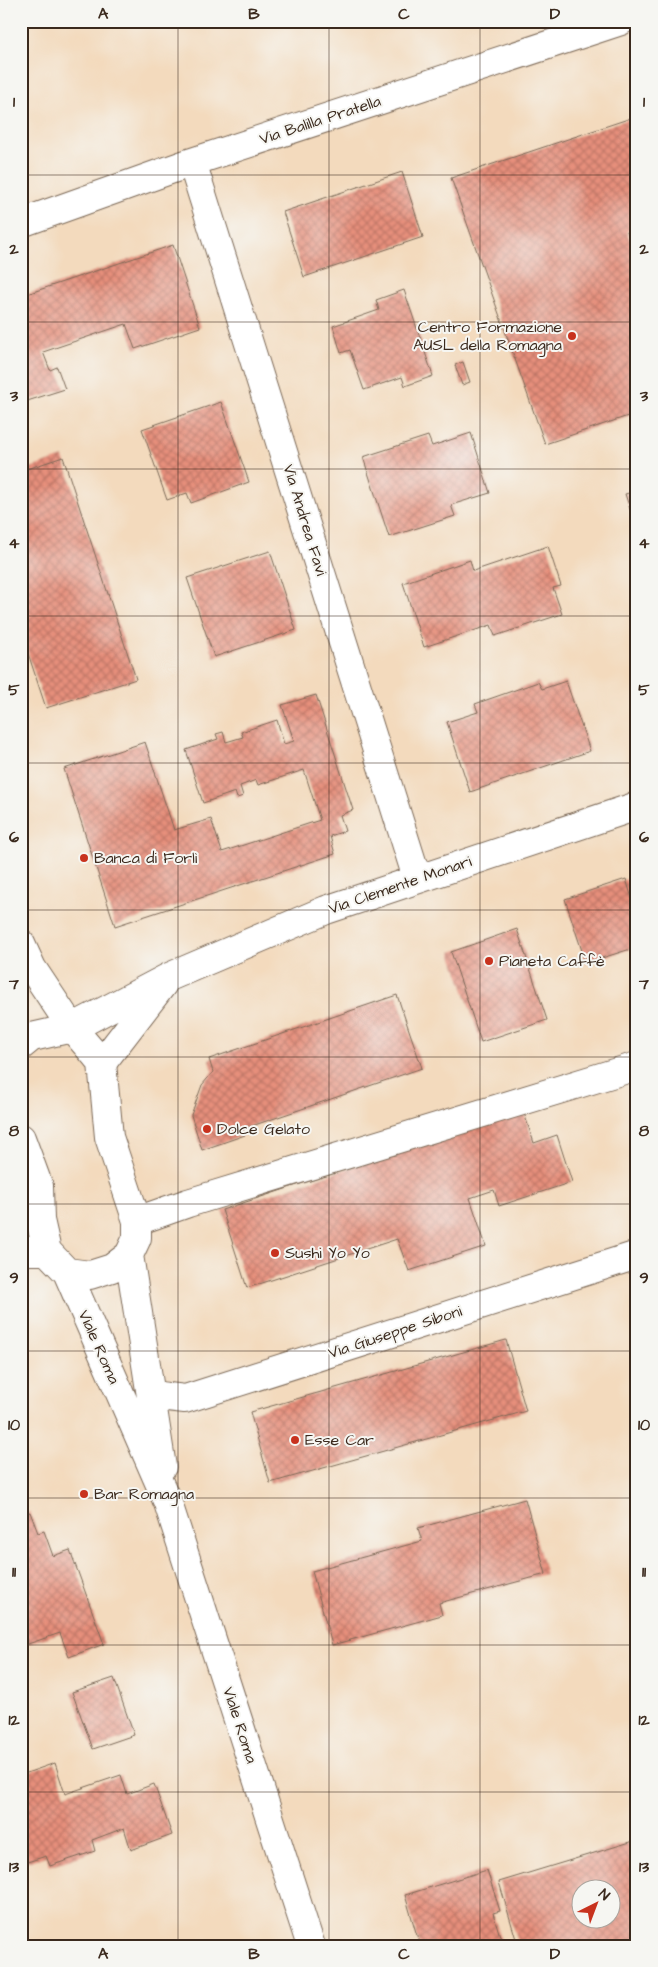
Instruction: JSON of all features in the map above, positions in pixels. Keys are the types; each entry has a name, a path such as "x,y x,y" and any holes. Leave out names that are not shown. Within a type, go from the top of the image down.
{"street":[{"name":"Via Balilla Pratella","path":"21,223 192,162 621,21"},
{"name":"Via Andrea Favi","path":"192,162 417,878"},
{"name":"Via Clemente Monari","path":"21,1046 32,1038 72,1028 169,977 230,949 326,910 637,806"},
{"path":"21,944 32,968 72,1028 102,1063 109,1137 137,1221 137,1238 129,1254 112,1268 90,1275 67,1272"},
{"name":"Via Clemente Monari","path":"102,1063 169,977"},
{"path":"137,1221 197,1200 637,1066"},
{"path":"21,1138 39,1187 40,1220 34,1251"},
{"path":"21,1208 39,1187"},
{"name":"Viale Roma","path":"34,1251 67,1272 168,1503 311,1946"},
{"name":"Viale Roma","path":"129,1254 168,1503"},
{"name":"Via Giuseppe Siboni","path":"151,1394 185,1399 637,1256"}],"building":[{"name":"Centro Formazione AUSL della Romagna","path":"637,116 637,227 627,231 637,260 637,413 545,444 451,178"},
{"path":"402,172 423,237 304,277 283,212"},
{"path":"173,245 200,327 135,349 126,324 43,352 50,370 57,367 65,389 21,403 21,296"},
{"path":"404,290 433,376 405,386 402,377 364,390 350,350 341,353 333,326 379,310 376,300"},
{"path":"463,362 470,382 462,385 455,365"},
{"path":"221,402 249,482 191,503 187,493 167,500 142,429"},
{"path":"471,433 490,493 451,505 455,516 389,537 363,457 428,436 432,446"},
{"path":"63,457 136,679 46,708 21,632 21,471"},
{"path":"637,491 637,526 636,527 625,494"},
{"path":"548,546 561,586 553,588 562,614 495,636 491,625 424,647 403,583 470,560 473,571"},
{"path":"270,551 296,630 214,657 187,578"},
{"path":"566,681 590,751 470,792 447,722 478,712 475,704 538,682 542,689"},
{"path":"316,695 353,810 340,815 345,831 330,836 335,854 115,926 64,769 145,742 174,830 211,819 222,852 320,820 304,770 258,785 256,780 240,786 243,796 237,798 235,792 203,803 186,750 218,739 216,734 223,732 226,742 243,737 241,732 277,720 284,744 294,741 282,705"},
{"path":"626,879 637,914 637,947 586,963 565,899"},
{"path":"517,929 547,1020 481,1042 451,952"},
{"path":"397,995 422,1068 243,1129 245,1135 202,1150 191,1115 202,1085 213,1072 209,1059"},
{"path":"523,1110 534,1143 557,1135 572,1182 499,1206 494,1190 470,1198 486,1246 409,1271 397,1239 247,1288 222,1210"},
{"path":"506,1340 526,1411 270,1483 250,1412"},
{"path":"525,1499 546,1574 439,1603 442,1615 332,1645 312,1571 422,1541 418,1528"},
{"path":"30,1512 38,1533 44,1531 53,1556 70,1550 104,1644 69,1657 60,1633 28,1644 21,1626 21,1515"},
{"path":"114,1678 134,1735 93,1749 72,1692"},
{"path":"55,1763 65,1794 121,1775 127,1794 154,1784 172,1835 131,1850 124,1828 92,1840 95,1851 50,1866 46,1856 21,1864 21,1810 23,1810 21,1775"},
{"path":"637,1840 637,1946 518,1946 499,1882"},
{"path":"487,1870 500,1911 493,1913 503,1946 420,1946 405,1895"}],"place":[{"name":"Centro Formazione AUSL della Romagna","path":"572,336"},
{"name":"Banca di Forlì","path":"84,858"},
{"name":"Pianeta Caffè","path":"489,961"},
{"name":"Dolce Gelato","path":"207,1129"},
{"name":"Sushi Yo Yo","path":"275,1253"},
{"name":"Esse Car","path":"295,1440"},
{"name":"Bar Romagna","path":"84,1494"}]}
